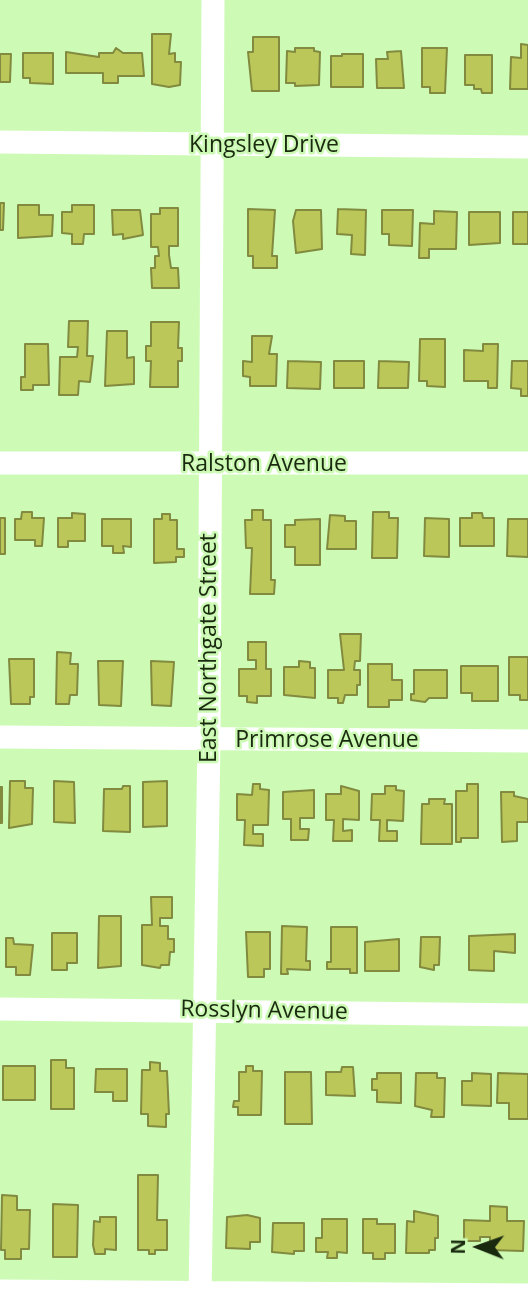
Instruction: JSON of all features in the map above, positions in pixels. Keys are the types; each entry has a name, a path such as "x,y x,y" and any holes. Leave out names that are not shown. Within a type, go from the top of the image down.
{"street":[{"name":"East Northgate Street","path":"200,1294 209,739 214,0"},
{"name":"Kingsley Drive","path":"0,142 528,147"},
{"name":"Ralston Avenue","path":"0,463 528,463"},
{"name":"Primrose Avenue","path":"0,737 528,741"},
{"name":"Rosslyn Avenue","path":"0,1009 528,1016"},
{"path":"0,1291 528,1295"}],"building":[{"path":"152,34 171,34 169,54 175,53 175,62 181,62 180,85 169,87 152,84"},
{"path":"253,37 279,37 279,91 252,91 248,52 253,52"},
{"path":"521,44 528,45 528,89 510,89 511,57 521,58"},
{"path":"116,48 123,53 142,53 144,76 118,76 118,83 103,83 103,73 66,73 66,52 99,57 99,53 113,53"},
{"path":"295,48 314,48 314,51 320,52 319,85 295,86 295,83 286,83 287,51 295,52"},
{"path":"422,48 447,48 445,93 430,93 430,87 422,87"},
{"path":"401,51 404,88 377,88 376,59 388,59 387,52"},
{"path":"23,53 53,53 53,84 30,83 30,78 23,78"},
{"path":"0,54 11,54 10,82 0,82"},
{"path":"363,54 363,87 331,87 331,56"},
{"path":"465,55 492,55 492,93 482,93 481,89 474,89 474,85 465,85"},
{"path":"0,203 4,203 3,230 0,230"},
{"path":"18,205 39,205 39,215 53,215 52,236 18,238"},
{"path":"72,205 94,205 94,234 84,234 83,244 72,244 72,234 62,233 62,212 72,212"},
{"path":"160,208 178,208 178,246 169,246 169,255 171,268 178,268 179,288 152,288 151,268 155,268 155,256 159,256 158,247 151,247 151,214 160,214"},
{"path":"248,209 275,210 272,256 277,256 277,268 253,268 253,256 248,256"},
{"path":"338,209 366,210 365,255 351,254 352,235 337,234"},
{"path":"112,210 140,210 143,235 123,239 123,234 113,235"},
{"path":"296,210 321,210 322,249 296,253 293,221"},
{"path":"382,210 413,210 412,246 389,245 389,234 382,234"},
{"path":"434,211 457,212 456,249 429,249 429,258 419,258 420,223 434,224"},
{"path":"469,212 500,212 500,243 469,245"},
{"path":"513,212 528,212 528,244 513,244"},
{"path":"69,321 88,321 87,356 93,356 90,382 79,381 78,395 59,395 60,357 77,357 78,347 68,347"},
{"path":"151,322 179,322 178,348 182,348 182,361 178,361 178,387 150,387 151,361 146,361 146,346 151,346"},
{"path":"107,331 127,331 127,358 134,357 134,384 105,386"},
{"path":"252,336 272,336 269,354 277,354 276,386 250,386 250,377 243,376 243,361 252,362"},
{"path":"420,339 445,339 445,387 427,386 427,381 419,381"},
{"path":"25,344 48,344 49,385 33,385 33,390 21,390 21,377 25,377"},
{"path":"483,344 498,344 497,388 488,388 488,381 464,381 464,350 483,351"},
{"path":"288,361 321,362 320,389 287,388"},
{"path":"334,361 364,361 364,388 334,388"},
{"path":"379,361 409,362 408,388 378,388"},
{"path":"512,361 528,361 528,396 521,396 521,389 511,388"},
{"path":"252,510 263,510 263,520 271,520 271,580 275,580 274,594 250,594 252,548 246,548 245,520 252,520"},
{"path":"22,512 32,512 32,518 44,518 42,546 35,546 35,540 15,540 15,519 21,519"},
{"path":"373,512 389,512 389,518 398,518 397,558 372,558"},
{"path":"72,513 85,514 85,541 68,541 68,547 58,547 58,518 72,518"},
{"path":"472,513 482,513 483,518 494,518 494,546 460,546 460,518 472,518"},
{"path":"162,514 170,514 170,520 177,520 177,549 184,549 184,557 176,557 176,562 154,563 154,519 162,519"},
{"path":"330,515 345,516 345,521 356,521 356,549 327,549"},
{"path":"0,518 5,518 5,554 0,554"},
{"path":"425,518 449,519 449,557 424,556"},
{"path":"102,519 131,519 131,547 123,546 124,553 113,553 113,546 102,546"},
{"path":"320,519 320,565 295,565 295,547 285,547 285,525 295,525 295,520"},
{"path":"508,519 528,519 528,557 507,556"},
{"path":"340,634 361,634 360,661 355,661 354,670 360,670 360,685 357,685 357,695 345,695 343,703 338,703 338,698 328,698 328,670 344,670"},
{"path":"248,642 266,642 266,669 271,669 271,696 257,696 257,703 247,702 247,696 239,696 239,669 256,669 256,660 248,660"},
{"path":"57,652 71,653 70,664 78,664 77,695 70,695 69,704 56,704"},
{"path":"509,657 528,657 528,700 520,700 520,695 509,695"},
{"path":"9,659 34,659 34,697 30,697 30,704 11,704"},
{"path":"98,661 123,661 121,706 99,705"},
{"path":"151,661 174,662 171,706 152,705"},
{"path":"299,661 310,662 310,668 315,668 315,698 284,695 284,667 299,667"},
{"path":"368,664 392,664 392,680 402,680 402,700 389,700 389,707 368,707"},
{"path":"461,666 498,666 498,701 472,701 472,693 461,693"},
{"path":"414,670 447,670 447,698 429,698 425,702 411,700 411,694 414,694"},
{"path":"10,781 25,781 25,788 33,788 32,824 9,828"},
{"path":"54,781 74,782 75,823 54,822"},
{"path":"167,781 167,826 143,827 143,782"},
{"path":"253,784 260,784 260,789 269,790 268,825 253,825 253,834 263,834 263,846 244,845 245,820 237,820 237,794 252,795"},
{"path":"467,784 478,784 478,838 461,838 461,842 456,842 456,791 467,791"},
{"path":"123,786 130,786 130,832 103,831 104,789 122,789"},
{"path":"341,786 359,791 359,820 343,819 343,831 352,830 352,841 333,841 334,820 326,820 326,794 341,794"},
{"path":"385,786 396,786 396,790 404,791 403,821 387,820 387,831 397,831 397,841 379,841 380,820 371,820 372,794 385,794"},
{"path":"2,787 2,823 0,823"},
{"path":"314,790 314,818 300,818 300,829 309,829 308,840 291,840 291,819 283,819 283,792"},
{"path":"501,792 514,792 514,796 528,799 528,822 517,822 517,841 502,842"},
{"path":"429,799 445,799 444,804 452,804 452,844 421,844 422,804 429,804"},
{"path":"151,897 172,897 172,918 160,918 160,926 168,926 168,939 174,939 174,952 170,952 169,965 161,965 160,968 142,965 142,925 152,925"},
{"path":"99,916 121,916 121,966 98,968"},
{"path":"282,926 307,927 306,961 310,961 310,970 287,969 288,974 281,974"},
{"path":"331,927 357,927 357,973 350,973 350,969 327,969 327,962 331,962"},
{"path":"246,932 270,932 270,969 264,969 264,977 248,977"},
{"path":"52,933 77,933 77,963 67,963 67,970 52,970"},
{"path":"515,934 515,953 494,951 494,971 469,970 469,936"},
{"path":"421,937 440,937 439,965 434,965 434,970 420,967"},
{"path":"6,938 13,938 14,944 33,945 30,975 16,975 16,967 6,967"},
{"path":"399,939 399,971 365,971 365,942"},
{"path":"51,1060 66,1060 66,1068 74,1068 74,1109 51,1109"},
{"path":"150,1062 160,1063 160,1071 167,1071 169,1114 166,1114 166,1127 148,1126 148,1114 141,1114 142,1070 150,1070"},
{"path":"3,1066 35,1066 35,1100 3,1100"},
{"path":"246,1066 253,1066 253,1071 262,1071 261,1115 238,1115 238,1107 233,1107 234,1101 239,1101 239,1072 246,1072"},
{"path":"342,1067 353,1067 355,1096 326,1095 326,1072 341,1072"},
{"path":"96,1069 127,1069 127,1101 113,1101 113,1092 95,1092"},
{"path":"285,1072 311,1072 312,1124 285,1124"},
{"path":"377,1073 401,1073 401,1103 377,1102 377,1090 372,1090 372,1079 377,1079"},
{"path":"416,1073 437,1073 437,1078 445,1078 444,1117 431,1117 432,1110 415,1106"},
{"path":"472,1073 491,1074 491,1106 462,1105 462,1081 472,1081"},
{"path":"498,1073 528,1074 528,1119 509,1119 509,1103 497,1103"},
{"path":"138,1175 158,1175 157,1220 167,1220 167,1250 155,1250 155,1254 149,1254 149,1250 138,1250"},
{"path":"2,1195 17,1196 17,1210 30,1210 29,1249 21,1249 21,1259 5,1259 5,1250 1,1250"},
{"path":"53,1204 78,1205 77,1257 53,1257"},
{"path":"490,1206 507,1207 507,1221 524,1221 523,1251 490,1250 490,1237 480,1237 480,1241 464,1241 464,1220 490,1221"},
{"path":"414,1211 438,1216 438,1238 435,1238 435,1250 429,1250 429,1253 406,1253 407,1221 414,1222"},
{"path":"247,1215 260,1218 260,1242 250,1242 250,1249 226,1248 227,1217"},
{"path":"100,1217 116,1217 116,1250 105,1249 105,1254 95,1254 94,1221 100,1222"},
{"path":"322,1219 347,1219 347,1253 337,1252 337,1258 327,1258 328,1252 316,1252 316,1238 322,1238"},
{"path":"363,1219 377,1219 377,1224 395,1224 395,1253 385,1253 385,1259 373,1259 373,1253 363,1253"},
{"path":"273,1223 304,1223 304,1251 294,1251 294,1254 272,1252"}]}
